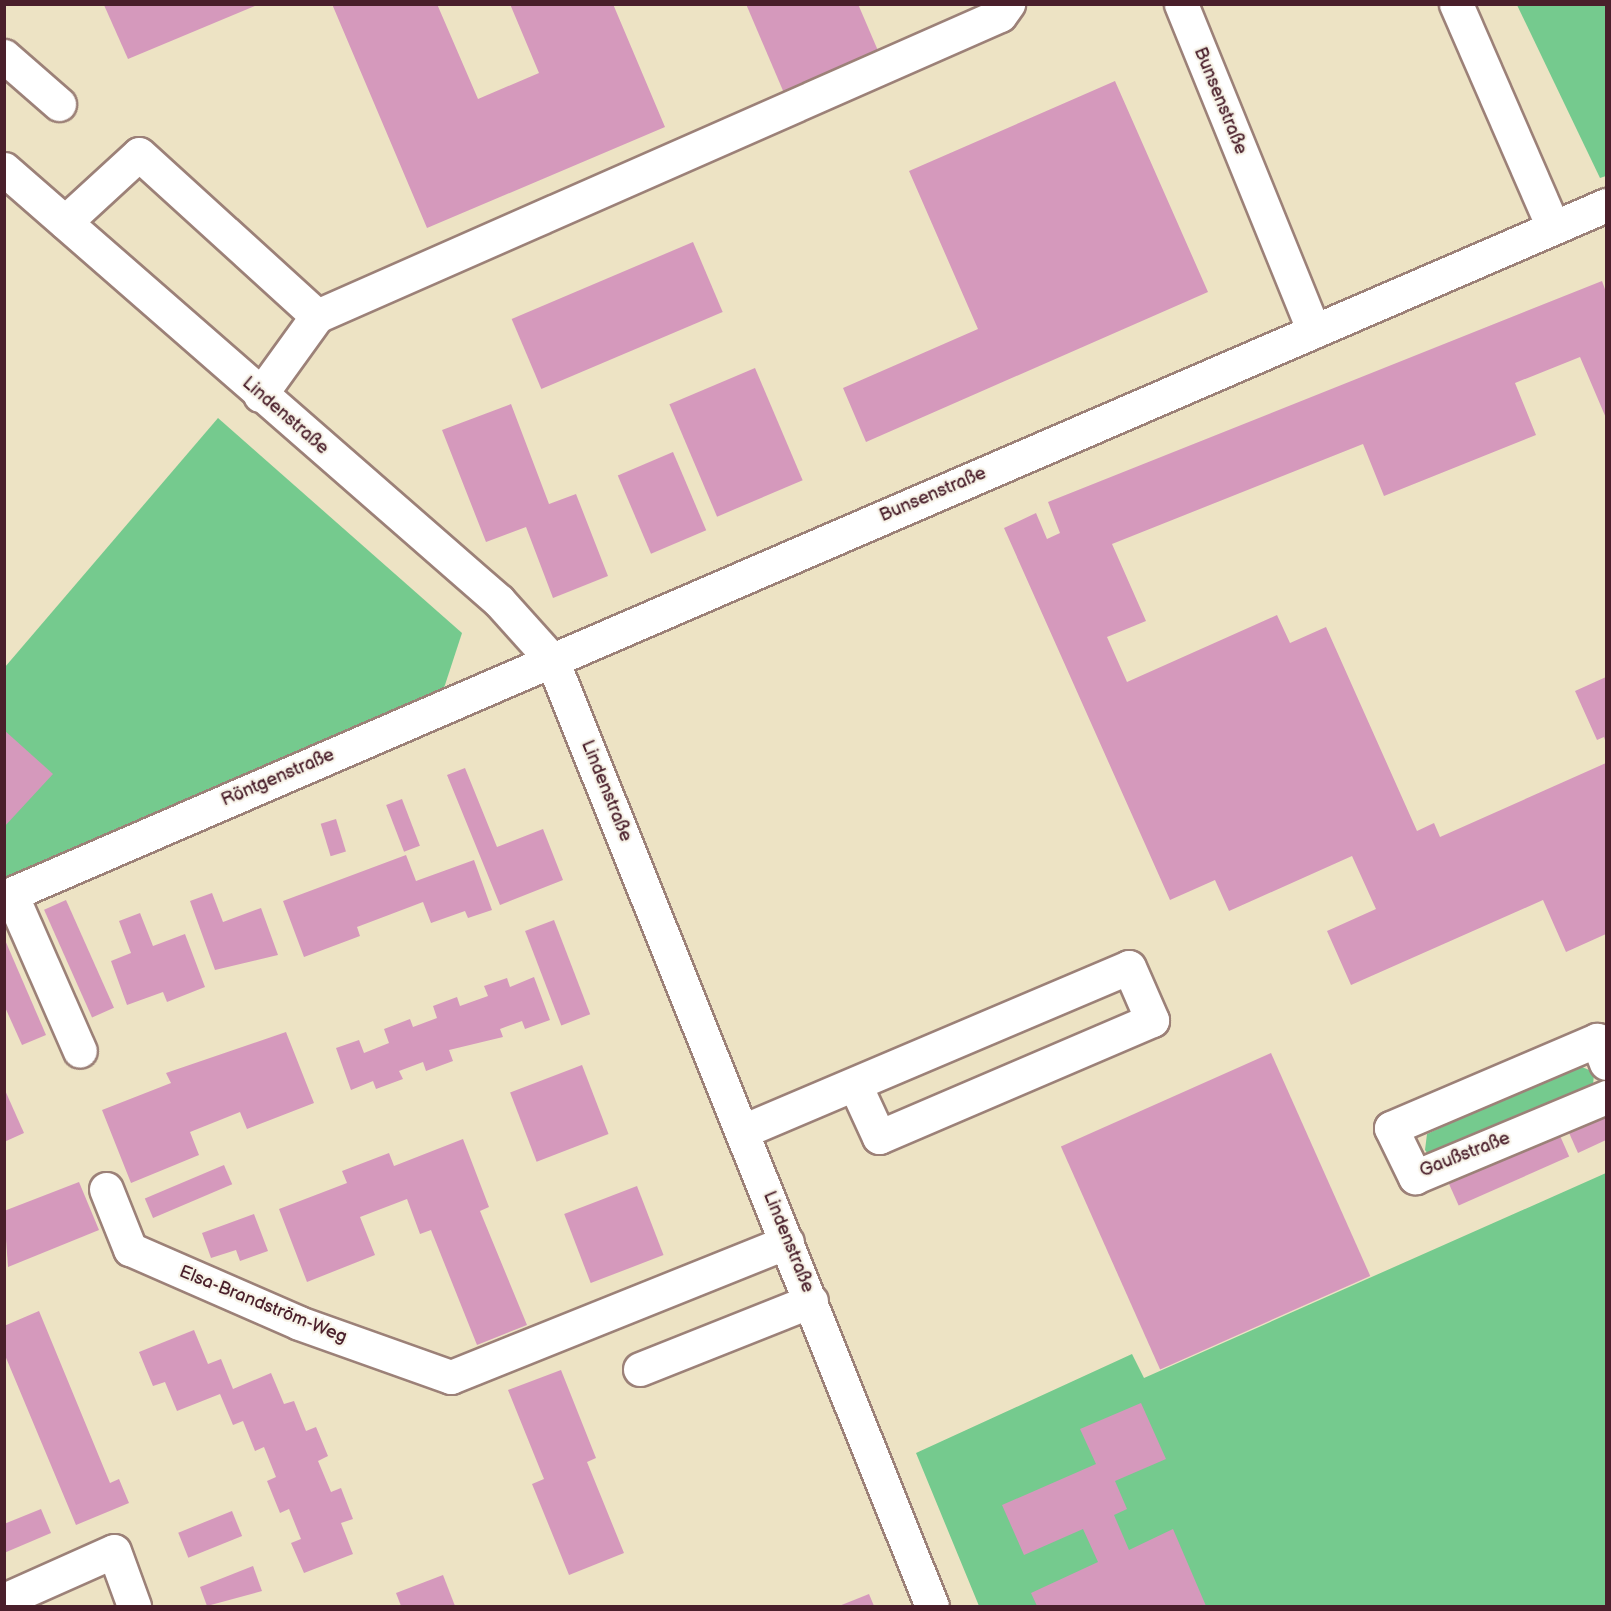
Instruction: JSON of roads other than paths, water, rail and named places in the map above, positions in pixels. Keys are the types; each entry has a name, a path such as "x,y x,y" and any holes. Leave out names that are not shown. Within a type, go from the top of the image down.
{"street":[{"path":"260,395 317,316 1000,15 1008,4"},
{"name":"Bunsenstraße","path":"1181,4 1314,331"},
{"path":"1456,4 1553,227"},
{"path":"4,56 59,104"},
{"path":"65,222 139,154 317,316"},
{"name":"Lindenstraße","path":"4,169 260,395 499,601 552,660 932,1606"},
{"name":"Bunsenstraße","path":"552,660 1606,205"},
{"name":"Röntgenstraße","path":"8,895 552,660"},
{"path":"8,895 80,1051"},
{"path":"743,1131 856,1087 1129,967 1152,1020 879,1137 856,1087"},
{"name":"Gaußstraße","path":"1603,1046 1391,1128 1415,1177 1606,1097"},
{"name":"Elsa-Brandström-Weg","path":"106,1189 130,1249 298,1323 452,1377 787,1242"},
{"path":"640,1369 811,1301"},
{"path":"4,1600 114,1551 134,1602"}]}
